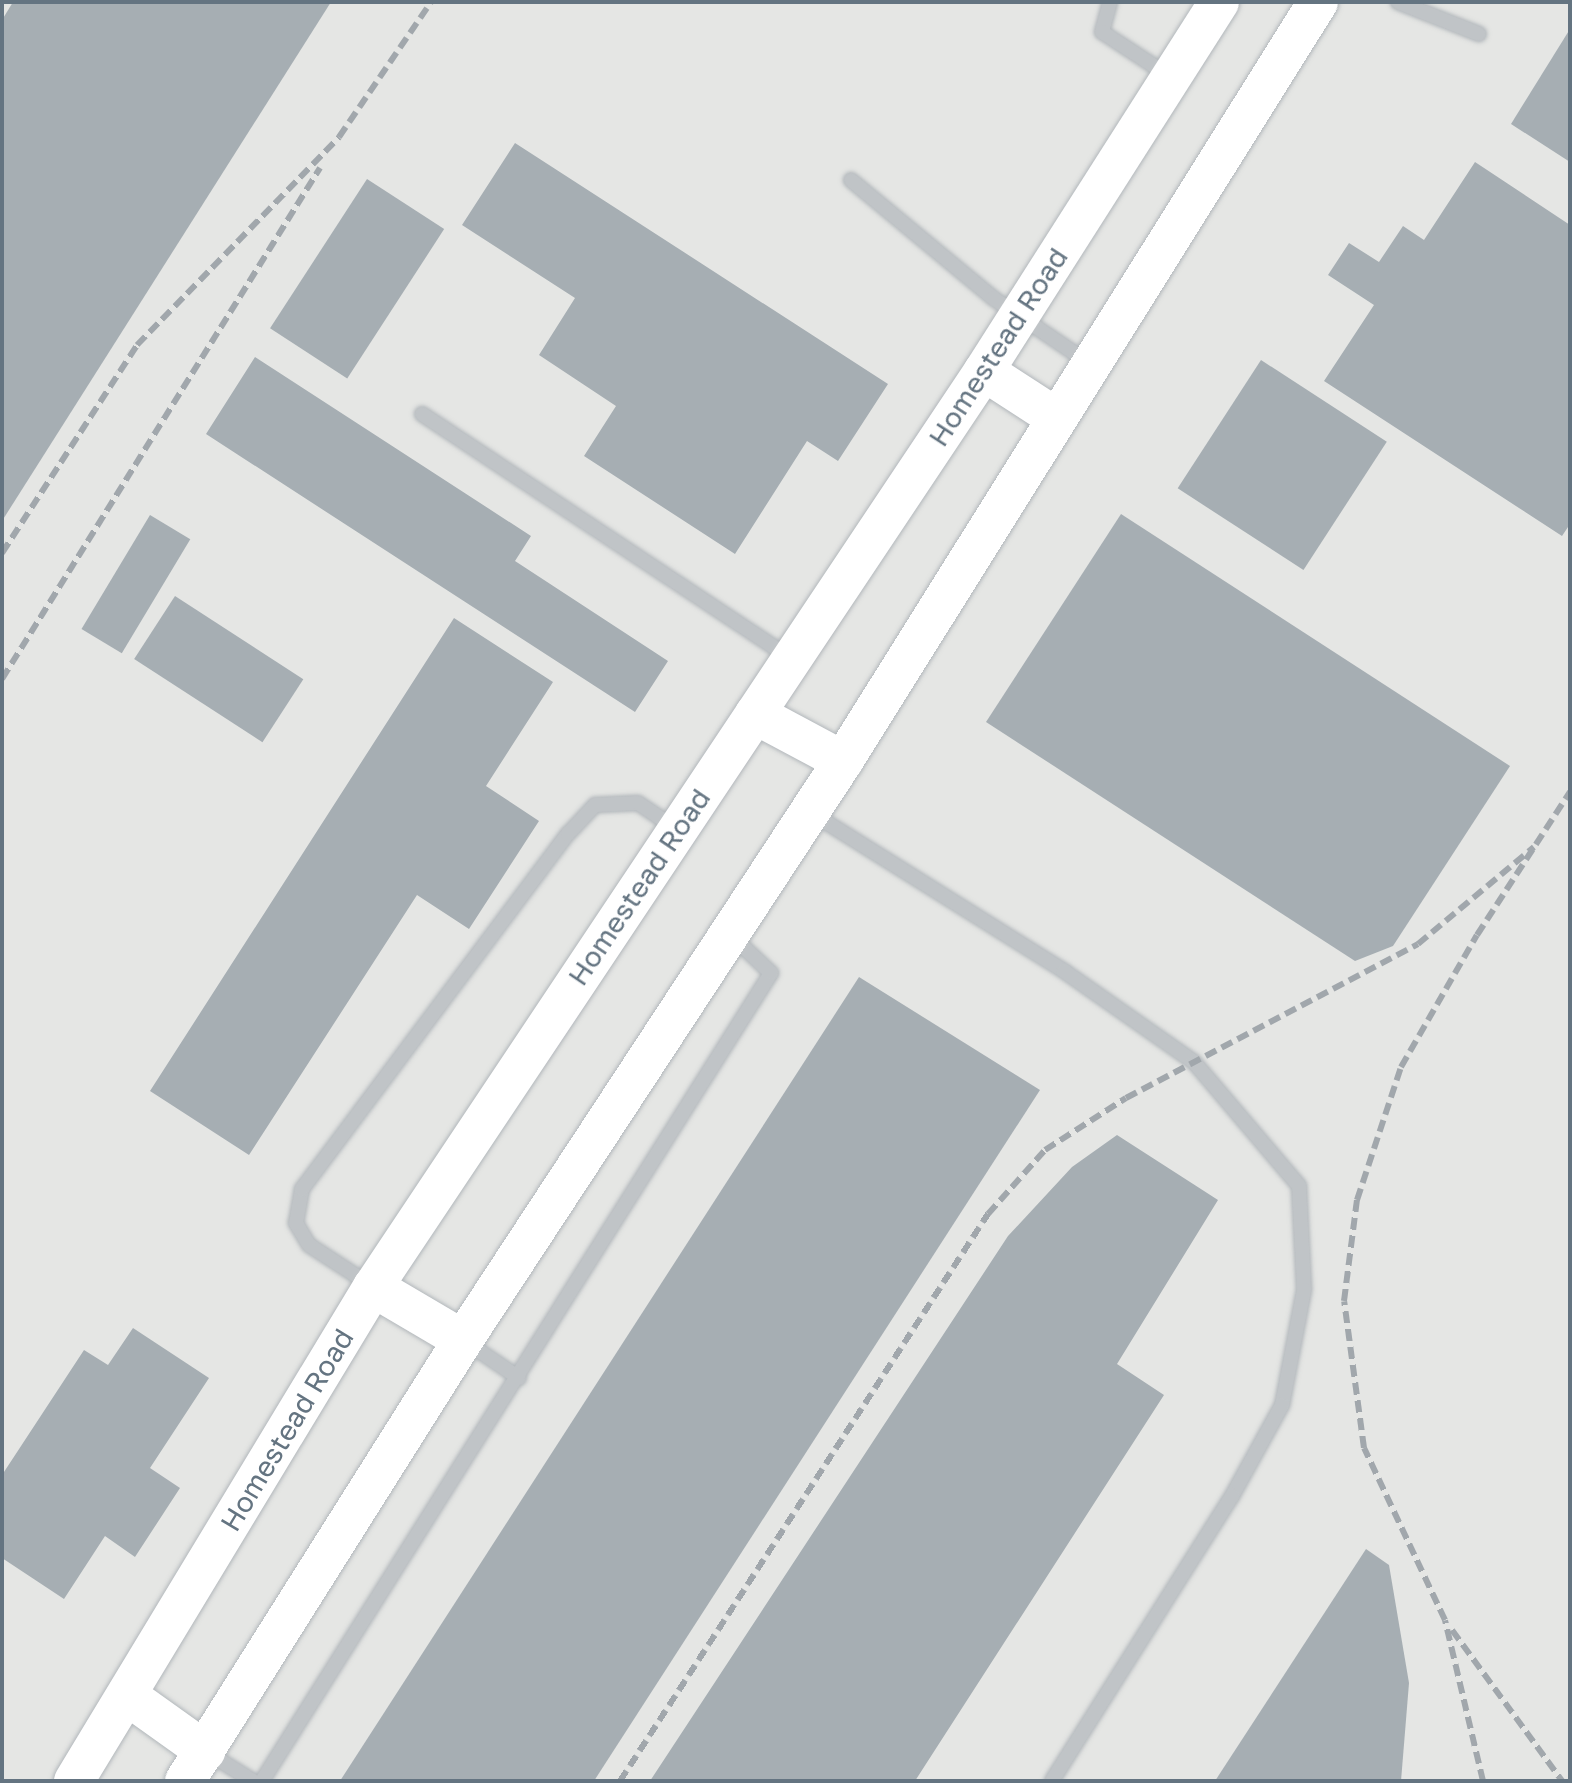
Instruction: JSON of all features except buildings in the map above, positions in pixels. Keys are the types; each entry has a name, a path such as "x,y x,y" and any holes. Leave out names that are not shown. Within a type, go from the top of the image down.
{"main road":[{"name":"Homestead Road","path":"74,1781 373,1287 984,371 1219,2"},
{"path":"128,1696 195,1766 463,1340 807,810 843,761 1055,417 1318,2"},
{"path":"984,371 1055,417"},
{"path":"755,714 843,761"},
{"path":"373,1287 463,1340"}],"lane":[{"path":"1110,2 1102,32 1171,77"},
{"path":"1405,3 1479,34"},
{"path":"851,180 1018,317 1089,363"},
{"path":"422,414 792,659"},
{"path":"373,1287 309,1245 296,1223 302,1189 568,834 595,805 638,803 678,830"},
{"path":"807,810 1064,971 1194,1062 1299,1186 1304,1290 1282,1405 1232,1496 1052,1781"},
{"path":"262,1781 519,1378 771,973 727,932"},
{"path":"463,1340 519,1378"},
{"path":"195,1766 253,1781"}],"shaded area":[{"path":"2,2 1570,2 1570,1781 2,1781"}],"railway":[{"path":"2,553 137,345 339,137 431,2"},
{"path":"2,679 320,168"},
{"path":"1483,1781 1445,1620 1364,1448 1344,1301 1357,1200 1401,1067 1477,935 1570,792"},
{"path":"620,1781 988,1214 1045,1150 1126,1098 1418,944 1534,847"},
{"path":"1452,1630 1562,1781"}]}
